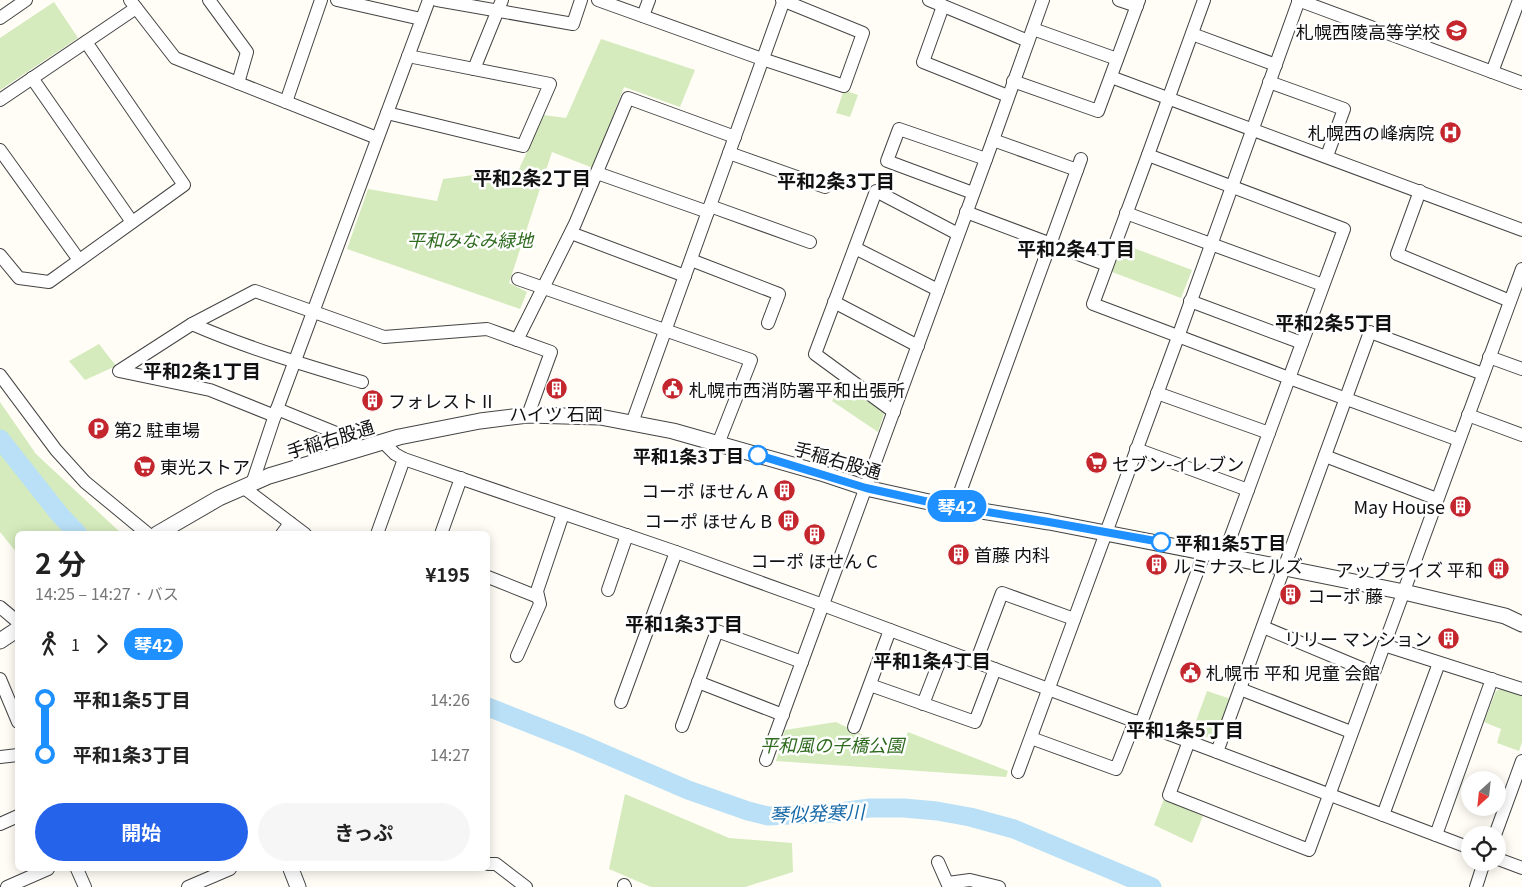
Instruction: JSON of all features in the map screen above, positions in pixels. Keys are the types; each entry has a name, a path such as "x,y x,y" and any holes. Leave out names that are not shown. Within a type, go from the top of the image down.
{"street":[{"path":"0,18 26,0"},
{"path":"208,0 247,52 238,83"},
{"path":"286,102 321,0"},
{"path":"337,0 422,19"},
{"path":"301,531 248,486 429,0"},
{"path":"436,0 500,5 573,24 581,0"},
{"path":"598,0 762,59 844,86 863,33 783,0 762,59 730,153 632,423"},
{"path":"643,16 649,0"},
{"path":"929,0 1028,41"},
{"path":"766,760 1043,0"},
{"path":"1013,81 1098,111 1138,3 1119,0"},
{"path":"1204,0 1093,304 1459,440"},
{"path":"1018,772 1178,337 1298,0 1522,83"},
{"path":"1492,72 1519,0"},
{"path":"0,100 86,42 133,4 176,58 377,138"},
{"path":"474,69 500,5"},
{"path":"943,6 922,62 1008,96"},
{"path":"1033,28 1117,59"},
{"path":"1192,34 1276,65"},
{"path":"0,255 19,278 49,282 184,185 86,42"},
{"path":"386,113 523,146 550,84 408,56"},
{"path":"1112,76 1522,230"},
{"path":"32,78 132,222"},
{"path":"1269,82 1344,109 1327,156"},
{"path":"517,340 571,232 628,98 735,137"},
{"path":"973,193 887,161 899,129 986,159"},
{"path":"955,506 1079,165 993,140"},
{"path":"0,150 79,260"},
{"path":"730,153 825,187"},
{"path":"1148,155 1344,229 1224,555"},
{"path":"597,173 810,242"},
{"path":"894,412 815,354 876,191 958,234"},
{"path":"1420,191 1396,254 1510,301"},
{"path":"966,212 1107,265"},
{"path":"1126,213 1323,285"},
{"path":"571,232 685,276"},
{"path":"855,248 938,290"},
{"path":"691,260 779,294 768,323"},
{"path":"1189,741 1169,795 1309,850 1522,269"},
{"path":"518,279 751,360 718,444"},
{"path":"359,449 346,437 210,390 119,371 192,324 256,291 384,337 488,330 551,352 528,415"},
{"path":"1190,301 1302,343"},
{"path":"834,302 918,346"},
{"path":"192,324 295,362 362,382"},
{"path":"1217,752 1370,332 1483,374"},
{"path":"1489,357 1522,369"},
{"path":"0,375 56,450 85,482 144,531"},
{"path":"1157,393 1268,433"},
{"name":"手稲右股通","path":"162,531 219,498 269,476 383,442 480,420 528,415 600,417 673,431 822,473 866,488 1205,551 1404,592 1505,616 1522,624"},
{"path":"1468,415 1522,435"},
{"path":"383,442 395,454 404,459 676,552 823,605 1461,845"},
{"path":"1136,449 1248,490"},
{"path":"1325,456 1437,500"},
{"path":"378,531 404,459"},
{"path":"442,531 461,478"},
{"path":"518,656 540,604 537,592 563,514"},
{"path":"284,531 290,523"},
{"path":"608,590 627,535"},
{"path":"1031,738 1116,769 1138,722 1205,551"},
{"path":"621,702 676,552"},
{"path":"490,578 538,597"},
{"path":"976,662 1002,593 1074,618"},
{"path":"0,607 15,620"},
{"path":"1263,627 1373,673"},
{"path":"854,727 890,630"},
{"path":"0,640 15,631"},
{"path":"682,726 716,631 802,662"},
{"path":"1384,645 1522,689"},
{"path":"923,704 944,650"},
{"path":"1383,815 1439,663"},
{"path":"870,685 976,722 994,669"},
{"path":"0,679 15,715"},
{"path":"1436,835 1492,679"},
{"path":"698,682 783,715"},
{"path":"1240,689 1352,732"},
{"path":"0,757 15,755"},
{"path":"1497,826 1522,761"},
{"path":"0,824 15,817"},
{"path":"938,862 949,885 970,880 999,887"},
{"path":"1506,862 1522,868"},
{"path":"490,864 496,864 526,887"},
{"path":"7,887 43,871"},
{"path":"78,871 85,887"},
{"path":"188,887 225,871"},
{"path":"292,871 298,887"},
{"path":"1476,887 1481,871"}],"green space":[{"path":"54,2 78,38 0,90 0,38"},
{"name":"平和みなみ緑地","path":"601,39 695,70 680,107 624,87 593,168 552,152 509,283 527,292 520,309 347,249 368,189 437,201 443,179 519,169 544,115 566,118"},
{"path":"844,90 858,95 850,117 836,113"},
{"path":"1123,244 1192,270 1181,298 1112,272"},
{"path":"99,344 116,366 85,380 69,361"},
{"path":"843,379 885,411 878,432 832,401"},
{"path":"0,402 36,454 119,531 15,531 15,551 0,532"},
{"path":"1501,689 1522,696 1522,742 1519,751 1497,743 1501,729 1484,722 1496,691"},
{"path":"1207,691 1231,699 1215,740 1192,732"},
{"name":"平和風の子橋公園","path":"836,722 898,752 908,732 1008,771 1006,777 776,761 785,730"},
{"path":"625,794 729,838 792,843 793,872 745,887 651,887 609,869"},
{"path":"1164,799 1203,816 1192,843 1154,825"}],"waterway":[{"name":"琴似発寒川","path":"0,439 60,515 75,531"},
{"name":"琴似発寒川","path":"0,448 8,449"},
{"name":"琴似発寒川","path":"490,708 579,743 688,790 748,811 768,816 832,813 870,808 904,808 970,817 1014,829 1152,887"}],"bus line":[{"name":"琴42","path":"758,455 866,488 938,504 1161,542"}],"place":[{"name":"札幌西陵高等学校","path":"1456,31"},
{"name":"札幌西の峰病院","path":"1450,132"},
{"name":"ハイツ 石岡","path":"556,388"},
{"name":"札幌市西消防署平和出張所","path":"673,389"},
{"name":"フォレスト II","path":"372,400"},
{"name":"第2 駐車場","path":"98,429"},
{"name":"平和1条3丁目","path":"758,455"},
{"name":"セブン-イレブン","path":"1096,463"},
{"name":"東光ストア","path":"144,466"},
{"name":"コーポ ほせん A","path":"784,490"},
{"name":"May House","path":"1461,506"},
{"name":"コーポ ほせん B","path":"788,520"},
{"name":"コーポ ほせん C","path":"814,535"},
{"name":"平和1条5丁目","path":"1161,542"},
{"name":"首藤 内科","path":"958,554"},
{"name":"ルミナス ヒルズ","path":"1157,565"},
{"name":"アップライズ 平和","path":"1499,569"},
{"name":"コーポ 藤","path":"1291,595"},
{"name":"リリー マンション","path":"1448,638"},
{"name":"札幌市 平和 児童 会館","path":"1190,672"}],"district":[{"name":"平和2条2丁目","path":"532,176"},
{"name":"平和2条3丁目","path":"836,179"},
{"name":"平和2条4丁目","path":"1076,247"},
{"name":"平和2条5丁目","path":"1334,321"},
{"name":"平和2条1丁目","path":"202,369"},
{"name":"平和1条3丁目","path":"684,622"},
{"name":"平和1条4丁目","path":"932,659"},
{"name":"平和1条5丁目","path":"1185,728"}]}
